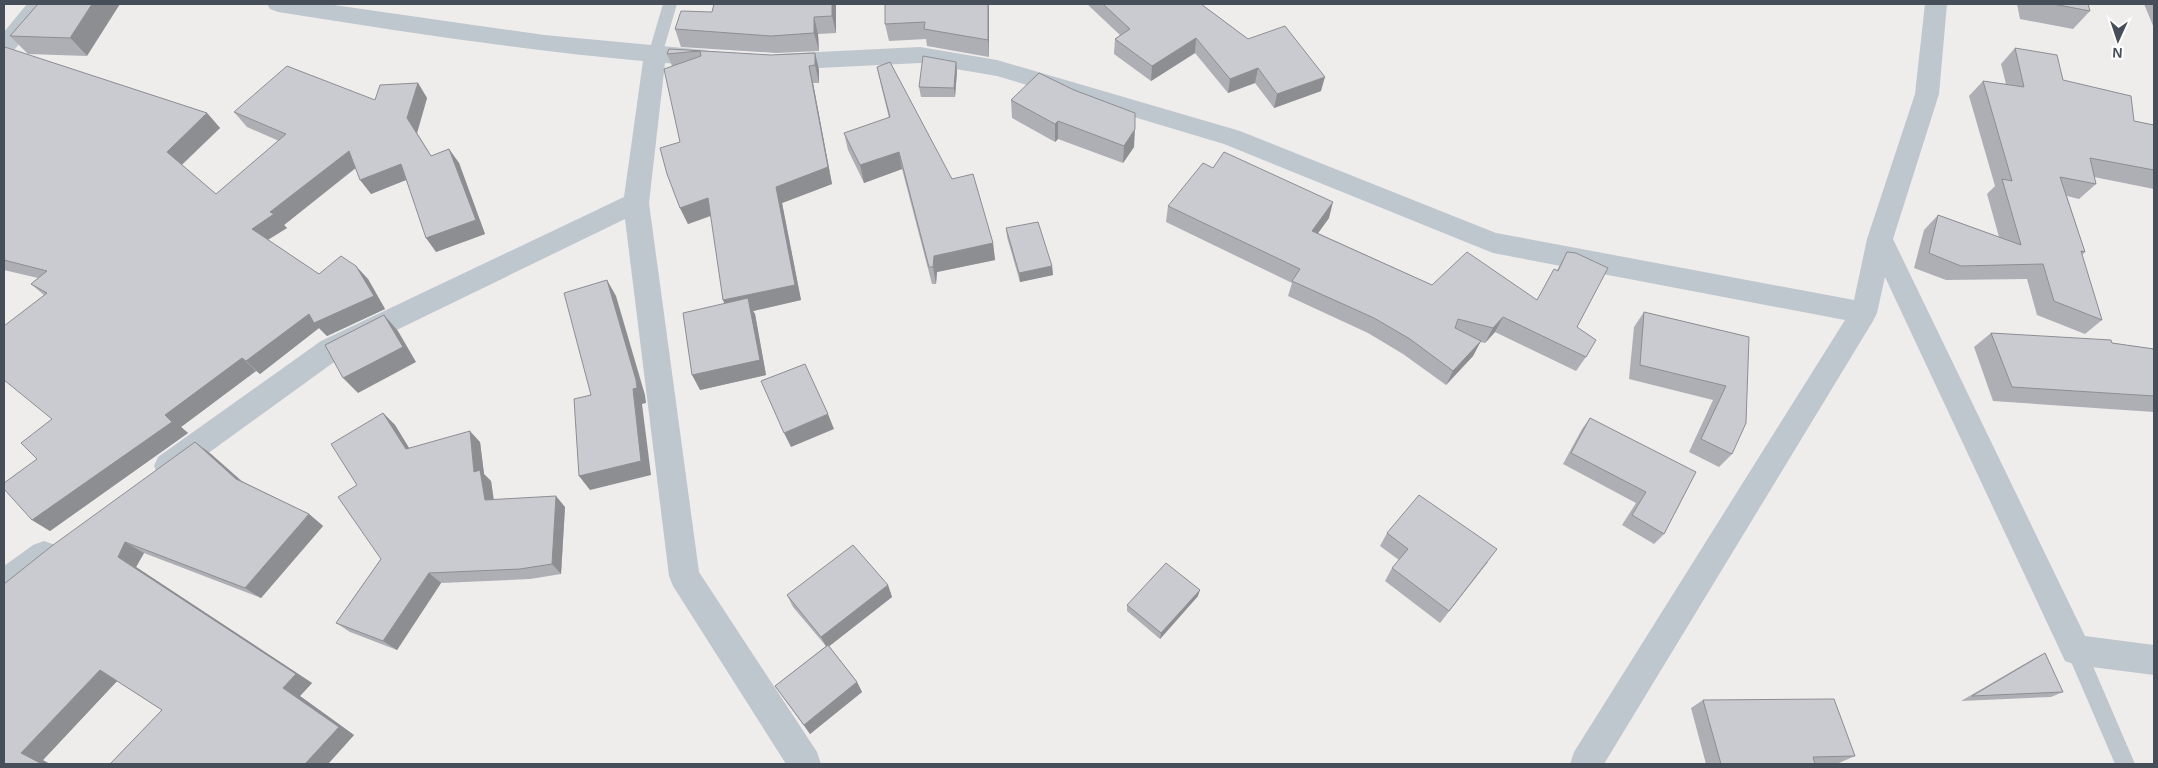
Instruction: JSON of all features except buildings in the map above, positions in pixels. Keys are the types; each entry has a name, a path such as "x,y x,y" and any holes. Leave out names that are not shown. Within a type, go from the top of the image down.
{"street":[{"path":"4,47 39,4"},
{"path":"278,4 506,39 655,55 729,60"},
{"path":"1586,764 1864,313 1880,239 1927,94 1936,4"},
{"path":"655,55 636,203 684,576 805,764"},
{"path":"757,61 776,62 920,55 997,68 1231,137 1493,243 1864,313"},
{"path":"147,481 332,349 636,203"},
{"path":"1880,239 2076,650 2154,660"},
{"path":"4,584 66,538"}],"lane":[{"path":"655,55 670,4"},
{"path":"2076,650 2125,764"}]}
